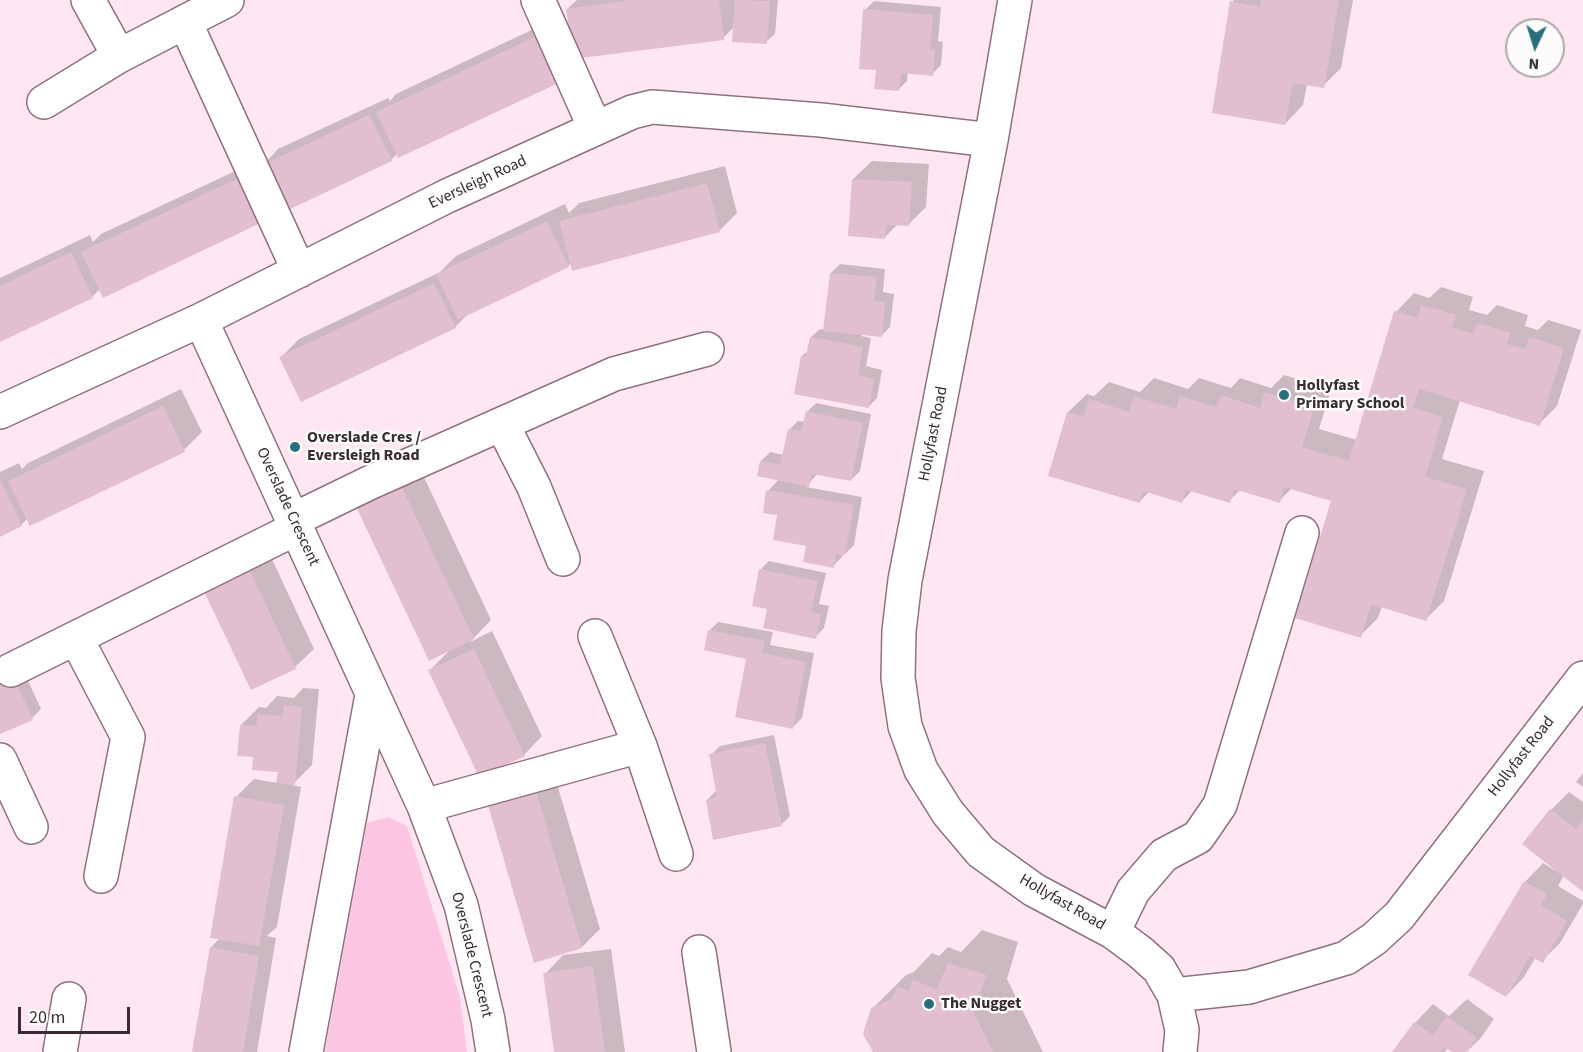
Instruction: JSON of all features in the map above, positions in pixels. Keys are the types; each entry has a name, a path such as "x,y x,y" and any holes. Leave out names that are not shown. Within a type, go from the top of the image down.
{"street":[{"path":"88,0 118,56"},
{"path":"44,102 118,56 227,0"},
{"path":"538,0 595,128"},
{"name":"Hollyfast Road","path":"1015,0 991,140 905,580 899,631 898,678 905,726 921,770 948,813 981,852 1034,890 1113,933 1140,952 1159,969 1174,995 1249,987 1346,958 1374,939 1399,916 1583,678"},
{"path":"185,22 299,271"},
{"name":"Eversleigh Road","path":"1,410 201,320 447,196 632,112 652,107 821,120 991,140"},
{"name":"Overslade Crescent","path":"201,320 424,806 461,905 488,1020 493,1052"},
{"path":"11,670 295,524 369,483 614,374 707,349"},
{"path":"502,424 534,487 563,559"},
{"path":"1113,933 1133,891 1164,855 1198,837 1220,805 1302,533"},
{"path":"595,636 640,746 676,854"},
{"path":"75,638 128,737 101,876"},
{"path":"306,1052 372,694"},
{"path":"424,806 640,746"},
{"path":"0,760 31,827"},
{"path":"699,952 714,1052"},
{"path":"1174,995 1182,1030 1180,1052"},
{"path":"60,1052 69,999"}],"shaded area":[{"path":"389,817 407,826 460,997 467,1052 325,1052 367,823"}],"building":[{"path":"630,0 719,0 724,40 573,59 566,9"},
{"path":"735,0 770,1 767,44 732,42"},
{"path":"1261,0 1339,0 1324,88 1293,83 1285,125 1212,113 1230,1 1260,7"},
{"path":"863,9 933,15 930,50 935,50 933,76 901,73 899,91 874,89 876,70 859,69"},
{"path":"543,33 565,80 398,158 376,112"},
{"path":"369,115 392,161 280,214 258,167"},
{"path":"247,174 269,219 103,298 81,252"},
{"path":"852,179 912,182 909,226 886,225 885,239 848,236"},
{"path":"707,183 720,232 572,271 559,221"},
{"path":"547,221 569,267 458,320 436,274"},
{"path":"71,252 93,298 0,342 0,286"},
{"path":"830,273 877,277 874,301 885,302 882,337 823,331"},
{"path":"434,283 456,328 301,402 279,357"},
{"name":"Hollyfast Primary School","path":"1421,305 1456,315 1452,328 1474,334 1477,323 1510,333 1507,344 1525,349 1529,337 1564,348 1540,426 1419,389 1413,408 1443,417 1425,477 1467,489 1426,621 1371,604 1361,638 1295,618 1331,501 1284,487 1280,503 1234,489 1230,503 1186,490 1182,503 1143,491 1140,503 1048,476 1067,412 1084,416 1089,399 1129,412 1134,396 1176,409 1180,396 1217,407 1221,395 1260,408 1265,392 1314,408 1302,447 1349,461 1394,311 1417,318"},
{"path":"810,337 863,347 858,375 874,379 869,408 794,394 801,356 806,356"},
{"path":"163,406 185,452 30,526 8,481"},
{"path":"806,411 863,423 851,481 812,474 809,487 757,476 760,461 780,465 788,429 801,432"},
{"path":"397,477 474,639 429,661 352,498"},
{"path":"0,479 22,526 0,537"},
{"path":"766,490 854,505 845,555 836,554 834,568 803,562 806,546 773,540 777,515 763,513"},
{"path":"245,560 296,669 251,690 199,581"},
{"path":"759,569 818,581 811,612 821,614 816,639 763,628 767,609 752,606"},
{"path":"708,630 765,641 762,653 806,662 793,729 735,717 746,659 704,650"},
{"path":"474,649 525,756 479,777 428,670"},
{"path":"14,678 33,720 0,734 0,685"},
{"path":"284,705 302,707 295,785 276,783 278,772 252,770 253,757 237,756 240,725 256,726 258,714 283,716"},
{"path":"765,743 782,826 713,840 706,800 717,797 709,754"},
{"path":"533,781 582,948 534,963 485,795"},
{"path":"234,796 284,805 259,946 210,938"},
{"path":"1550,809 1576,829 1583,819 1583,892 1522,844"},
{"path":"1524,881 1547,894 1541,905 1567,921 1543,963 1530,956 1506,997 1468,975"},
{"path":"210,947 259,956 243,1052 192,1052"},
{"name":"The Nugget","path":"948,963 986,975 974,1013 993,1052 873,1052 863,1034 871,1008 892,999 897,986 909,991 913,980 937,989"},
{"path":"593,966 605,1052 554,1052 543,973"},
{"path":"1447,1016 1477,1038 1467,1052 1452,1052 1445,1047 1441,1052 1392,1052 1414,1022 1433,1035"}],"place":[{"name":"Hollyfast Primary School","path":"1284,395"},
{"name":"Overslade Cres / Eversleigh Road","path":"295,447"},
{"name":"The Nugget","path":"929,1004"}]}
